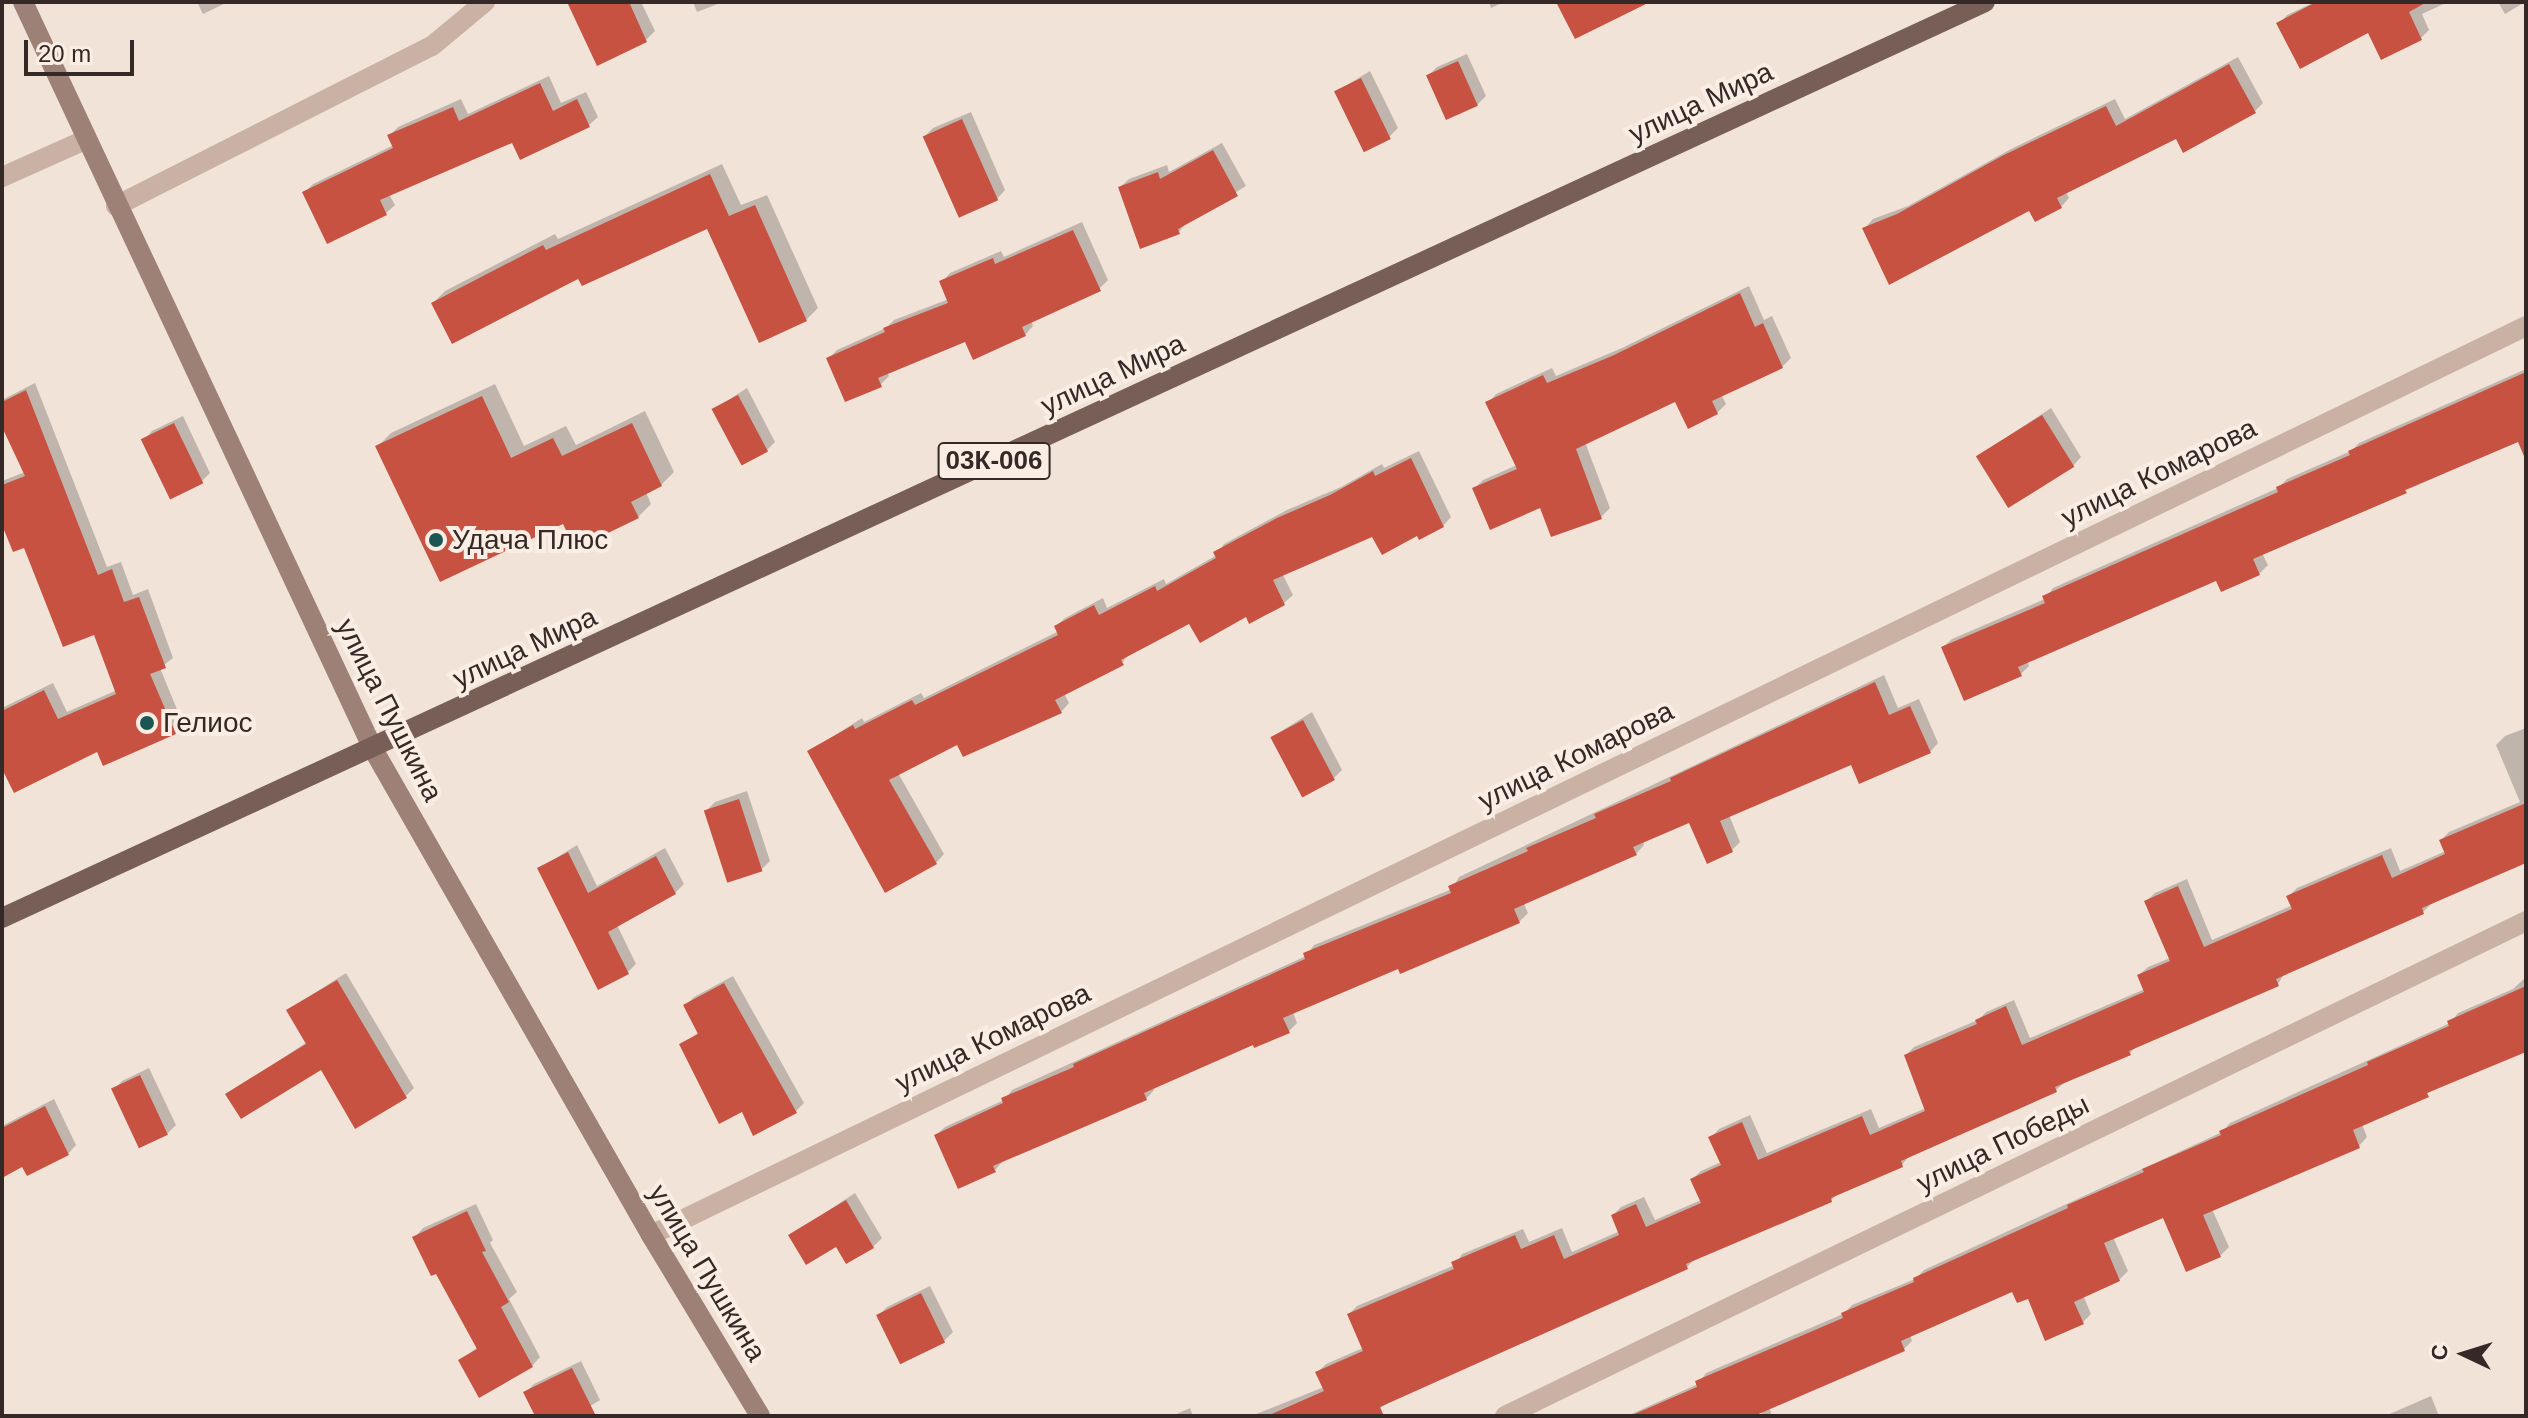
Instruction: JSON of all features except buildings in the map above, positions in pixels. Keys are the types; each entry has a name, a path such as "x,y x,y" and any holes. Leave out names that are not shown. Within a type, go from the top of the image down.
{"main road":[{"name":"улица Мира","path":"2,918 1985,2"}],"street":[{"name":"улица Пушкина","path":"23,2 85,140 373,749 651,1235 760,1416"},
{"path":"116,206 432,46 485,2"},
{"path":"2,177 85,140"},
{"name":"улица Комарова","path":"651,1235 2526,326"},
{"name":"улица Победы","path":"1505,1416 2526,921"}],"place":[{"name":"Удача Плюс","path":"436,540"},
{"name":"Гелиос","path":"147,723"}]}
